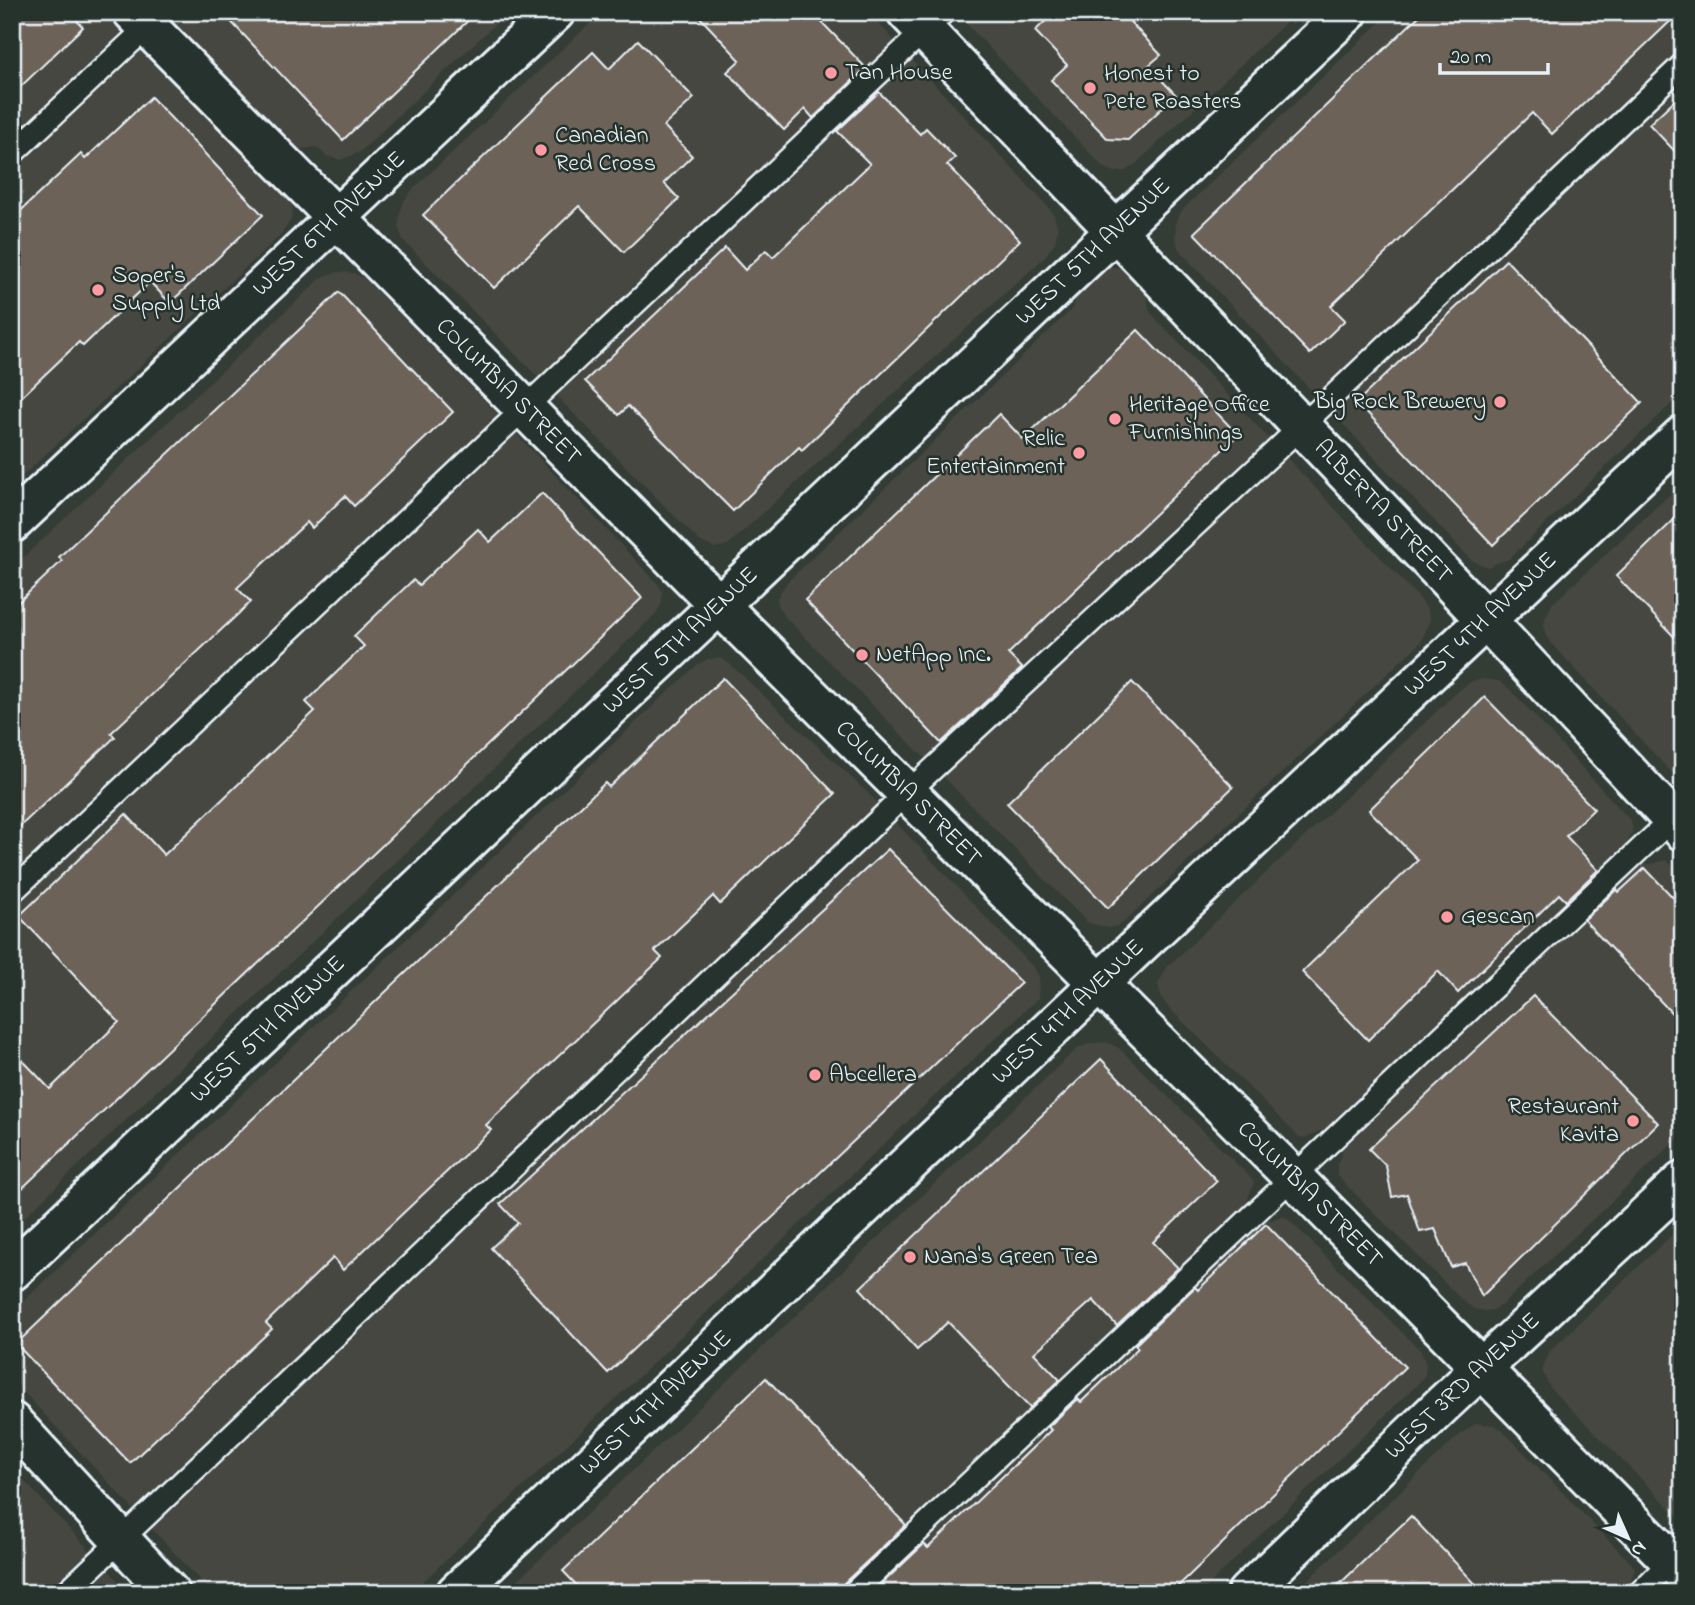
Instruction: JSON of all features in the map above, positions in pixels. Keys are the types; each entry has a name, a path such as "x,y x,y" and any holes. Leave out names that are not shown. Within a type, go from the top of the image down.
{"street":[{"name":"WEST 6TH AVENUE","path":"12,523 555,12"},
{"name":"WEST 5TH AVENUE","path":"12,1271 1348,12"},
{"name":"COLUMBIA STREET","path":"148,17 338,218 718,604 1293,1177 1677,1567"},
{"name":"ALBERTA STREET","path":"925,18 1115,231 1486,620 1677,825"},
{"name":"WEST 4TH AVENUE","path":"456,1593 1683,435"},
{"name":"WEST 3RD AVENUE","path":"1247,1593 1683,1181"},
{"path":"12,1422 170,1593"}],"lane":[{"path":"12,154 148,17"},
{"path":"12,892 526,409 925,18"},
{"path":"65,1593 908,792 1301,426 1683,64"},
{"path":"853,1593 1293,1177 1677,825"},
{"path":"1639,1593 1677,1567"}],"shaded area":[{"path":"12,12 103,12 286,192 293,210 291,220 279,237 12,486"},
{"path":"163,12 508,12 360,152 341,160 326,156 316,147 299,150"},
{"path":"602,12 868,12 1047,206 1054,215 1058,229 1055,243 1043,259 728,545 714,548 699,541 403,240 398,227 404,201 412,190"},
{"path":"955,12 1297,12 1136,164 1125,171 1115,172 1103,167"},
{"path":"1391,12 1683,12 1683,393 1509,559 1487,567 1471,560 1191,263 1178,248 1175,237 1176,220 1184,208"},
{"path":"1107,267 1121,268 1130,273 1146,290 1150,312 1421,600 1430,620 1421,642 1125,921 1109,928 1088,923 784,616 778,607 777,598 787,582 1073,308 1076,292 1096,272"},
{"path":"341,272 364,278 488,404 658,584 662,591 662,603 656,614 12,1229 12,568 319,280 328,274"},
{"path":"1683,482 1683,785 1552,644 1544,627 1552,604"},
{"path":"720,658 730,664 867,792 1034,968 1039,977 1038,998 411,1593 212,1593 12,1380 12,1312 698,664 708,659"},
{"path":"1472,681 1499,681 1511,690 1631,821 1633,831 1627,843 1646,865 1666,860 1683,875 1683,1134 1503,1304 1493,1310 1484,1311 1474,1309 1464,1302 1337,1176 1337,1164 1343,1151 1322,1130 1304,1138 1298,1136 1167,1006 1161,997 1158,984 1167,967 1458,691"},
{"path":"1107,1042 1119,1048 1250,1177 1254,1183 1246,1204 1265,1221 1283,1216 1288,1219 1421,1351 1426,1365 1425,1375 1419,1383 1200,1593 504,1593 1071,1054 1091,1043"},
{"path":"1683,1224 1683,1521 1550,1388 1542,1371 1549,1352"},
{"path":"1476,1423 1501,1429 1632,1564 1635,1569 1629,1586 1635,1593 1294,1593 1458,1436"},
{"path":"12,1468 130,1593 12,1593"}],"building":[{"path":"12,12 69,12 83,27 12,95"},
{"path":"222,12 477,12 343,140"},
{"path":"695,12 812,12 866,68 813,118 805,109 784,130 727,72 740,60"},
{"path":"1055,12 1121,12 1161,55 1148,66 1176,95 1128,140 1108,139 1051,80 1067,65 1035,31"},
{"path":"1423,12 1680,12 1552,134 1532,113 1331,306 1345,320 1310,354 1194,233"},
{"path":"638,40 694,98 664,126 692,156 664,183 679,199 624,252 579,206 494,288 423,215 593,52 609,69"},
{"path":"879,92 920,134 926,128 955,158 947,165 1020,240 802,450 799,447 733,511 628,406 619,415 585,381 725,248 745,270 766,250 773,257 870,164 837,131"},
{"path":"1683,92 1683,160 1649,124"},
{"path":"151,97 263,215 170,303 150,282 83,346 79,342 12,406 12,219 81,154 85,159"},
{"name":"Big Rock Brewery","path":"1506,260 1642,403 1493,545 1357,402"},
{"path":"339,292 453,412 354,506 345,496 312,528 307,522 237,588 251,602 111,733 115,737 12,834 12,608 62,561 59,557"},
{"path":"1138,330 1238,435 1008,654 1022,668 941,743 805,600 999,414 1023,439"},
{"path":"542,493 642,598 12,1198 12,1049 50,1089 119,1022 19,916 126,814 164,855 315,711 306,702 364,646 354,636 413,580 419,585 478,529 490,542"},
{"path":"1683,511 1683,646 1616,576"},
{"path":"723,678 835,794 720,904 713,896 655,951 662,958 486,1125 491,1130 343,1270 333,1258 266,1323 272,1329 130,1463 16,1344 605,783 609,787"},
{"path":"1132,682 1233,787 1108,908 1007,803"},
{"name":"Gescan","path":"1485,697 1594,809 1566,836 1598,870 1566,901 1559,894 1458,993 1438,971 1368,1040 1302,972 1418,860 1369,810"},
{"path":"888,849 1021,983 608,1373 491,1248 518,1223 500,1204"},
{"path":"1645,868 1683,908 1683,1025 1584,920 1617,889 1619,892"},
{"path":"1533,996 1658,1123 1482,1296 1465,1263 1451,1267 1435,1229 1420,1232 1407,1194 1392,1197 1386,1166 1369,1149"},
{"path":"1101,1059 1217,1181 1153,1242 1178,1268 1117,1326 1093,1300 1034,1353 1060,1380 1030,1408 948,1322 917,1350 860,1288"},
{"path":"1266,1224 1405,1367 1171,1593 872,1593 924,1544 928,1548 1051,1430 1048,1427 1078,1399 1081,1402 1138,1348 1135,1345 1195,1287 1198,1290"},
{"path":"766,1378 906,1525 844,1583 840,1593 584,1593 563,1571"},
{"path":"1411,1516 1484,1593 1330,1593"}],"place":[{"name":"Tan House","path":"831,73"},
{"name":"Honest to Pete Roasters","path":"1090,88"},
{"name":"Canadian Red Cross","path":"541,150"},
{"name":"Soper's Supply Ltd","path":"98,290"},
{"name":"Big Rock Brewery","path":"1500,402"},
{"name":"Heritage Office Furnishings","path":"1115,419"},
{"name":"Relic Entertainment","path":"1079,453"},
{"name":"NetApp Inc.","path":"862,655"},
{"name":"Gescan","path":"1447,917"},
{"name":"Abcellera","path":"815,1075"},
{"name":"Restaurant Kavita","path":"1633,1121"},
{"name":"Nana's Green Tea","path":"910,1257"}]}
